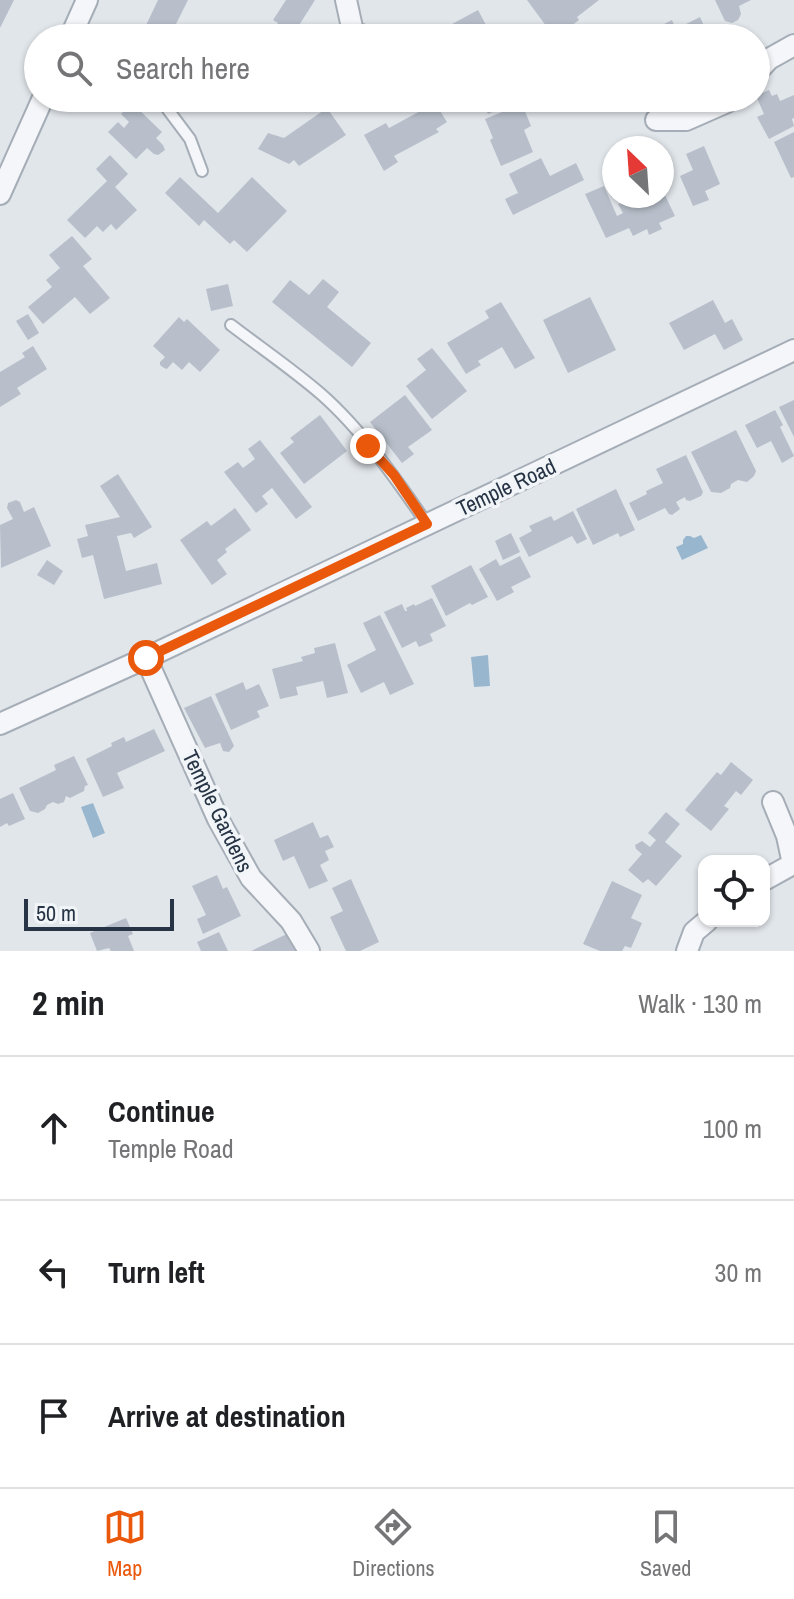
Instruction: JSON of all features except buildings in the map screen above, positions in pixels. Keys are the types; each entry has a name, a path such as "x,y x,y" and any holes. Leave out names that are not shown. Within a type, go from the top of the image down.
{"street":[{"path":"80,24 87,0"},
{"path":"346,0 352,24"},
{"path":"770,58 794,45"},
{"path":"0,194 37,112"},
{"path":"656,120 686,120 704,112"},
{"name":"Temple Road","path":"0,724 146,658 794,350"},
{"name":"Temple Gardens","path":"146,658 218,819 244,866 251,878 291,921 309,951"},
{"path":"770,877 794,865 787,836 773,802"},
{"path":"687,951 694,932 700,927"}],"lane":[{"path":"170,112 190,139 202,171"},
{"path":"231,325 322,395 394,475 427,524"}],"water":[{"path":"701,535 708,548 682,560 676,547 683,544 686,536 694,538"},
{"path":"488,655 490,686 474,687 471,657"},
{"path":"93,803 105,833 93,838 81,807"}],"route":[{"path":"146,658 427,524 394,475 368,446"}]}
